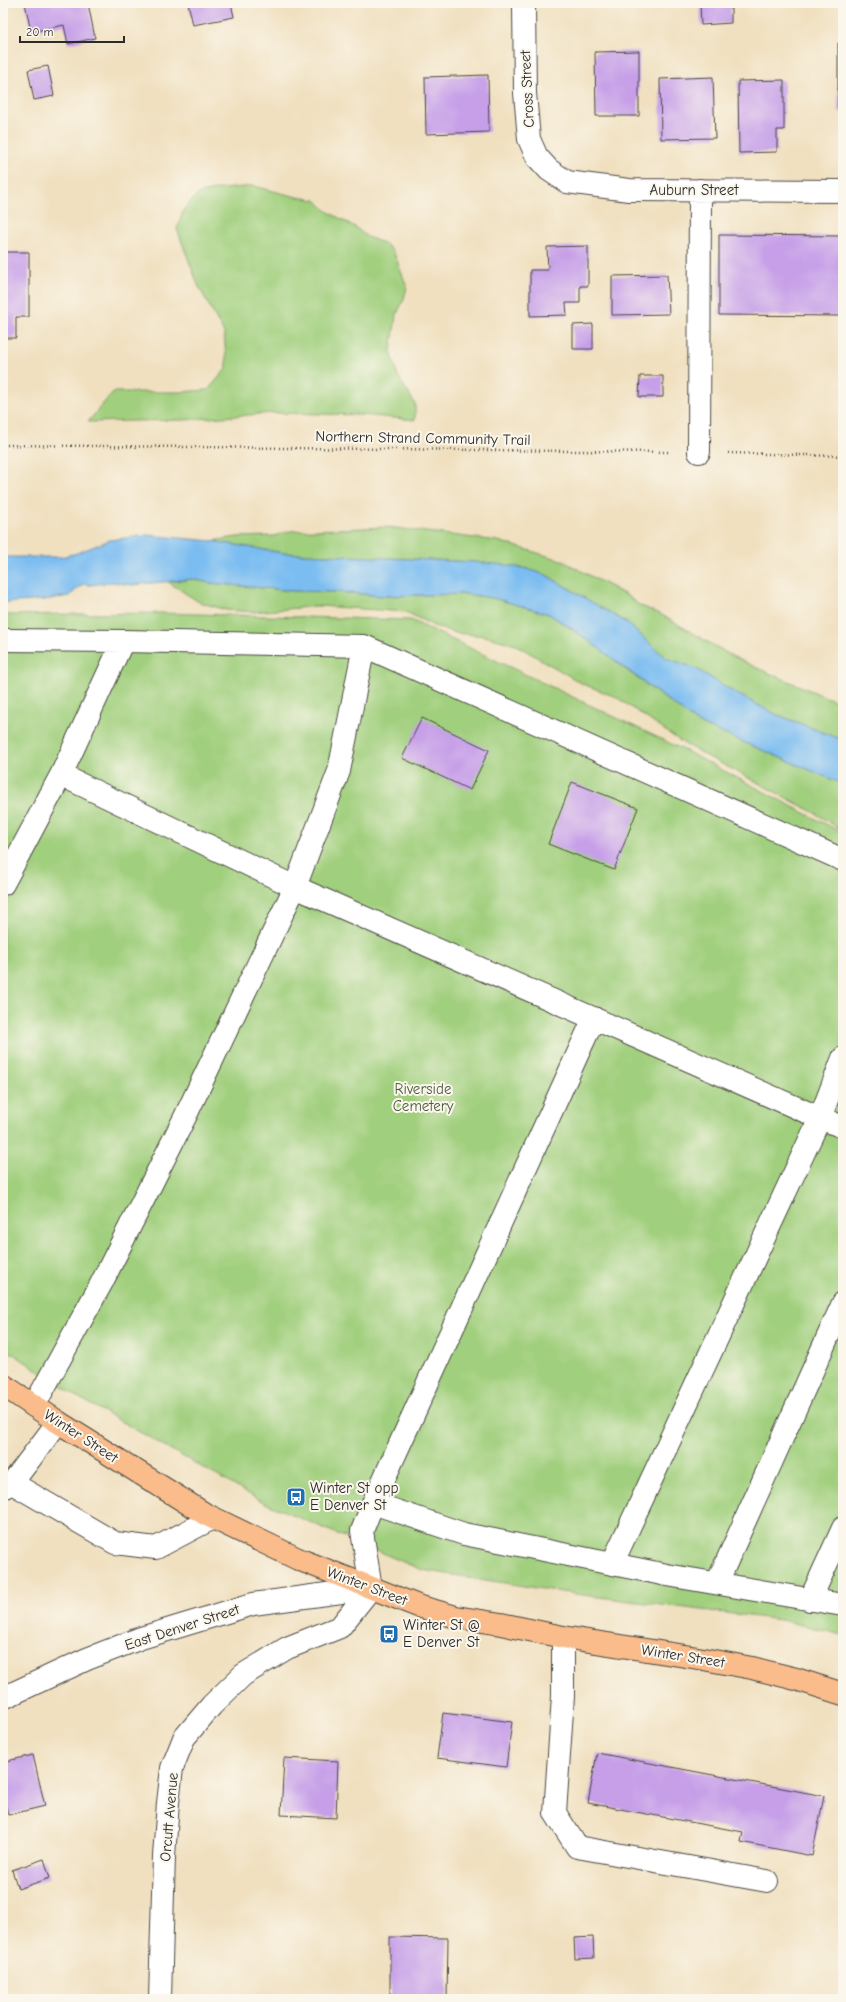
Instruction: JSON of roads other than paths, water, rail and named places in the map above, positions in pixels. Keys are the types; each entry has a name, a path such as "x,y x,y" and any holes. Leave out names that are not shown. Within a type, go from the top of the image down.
{"main road":[{"name":"Winter Street","path":"3,1385 58,1422 212,1518 298,1559 418,1606 456,1617 563,1637 752,1668 796,1679 843,1694"}],"street":[{"name":"Cross Street","path":"524,3 525,93 529,139 537,157 549,170"},
{"name":"Auburn Street","path":"549,170 567,182 629,190 843,191"},
{"path":"699,452 700,190"},
{"path":"3,640 364,646 843,860"},
{"path":"3,884 61,775 124,641"},
{"path":"34,1406 105,1278 185,1117 295,887 339,771 364,646"},
{"path":"61,775 295,887 843,1127"},
{"path":"371,1588 362,1531 373,1503 594,1018"},
{"path":"612,1564 820,1118 843,1058"},
{"path":"717,1583 843,1304"},
{"path":"58,1422 8,1486 115,1543 156,1548 212,1518"},
{"path":"373,1503 464,1534 612,1564 843,1605"},
{"path":"810,1600 843,1528"},
{"name":"East Denver Street","path":"3,1698 87,1659 141,1638 253,1604 371,1588"},
{"name":"Orcutt Avenue","path":"160,1999 164,1856 168,1803 172,1768 184,1738 212,1705 243,1675 287,1648 340,1627 371,1588"},
{"path":"563,1637 563,1696 555,1813 577,1847 767,1881"}],"water":[{"path":"147,535 212,541 283,553 474,562 505,565 527,569 546,575 627,623 666,658 695,668 735,693 775,714 843,740 843,784 698,723 573,629 549,614 493,598 465,594 384,596 337,592 295,591 210,583 193,579 132,585 112,582 91,585 83,584 69,596 45,600 3,603 3,557 61,557 77,553 110,540"}],"place":[{"name":"Winter St opp E Denver St","path":"296,1497"},
{"name":"Winter St @ E Denver St","path":"389,1634"}],"park label":[{"name":"Riverside Cemetery","path":"423,1098"}]}
